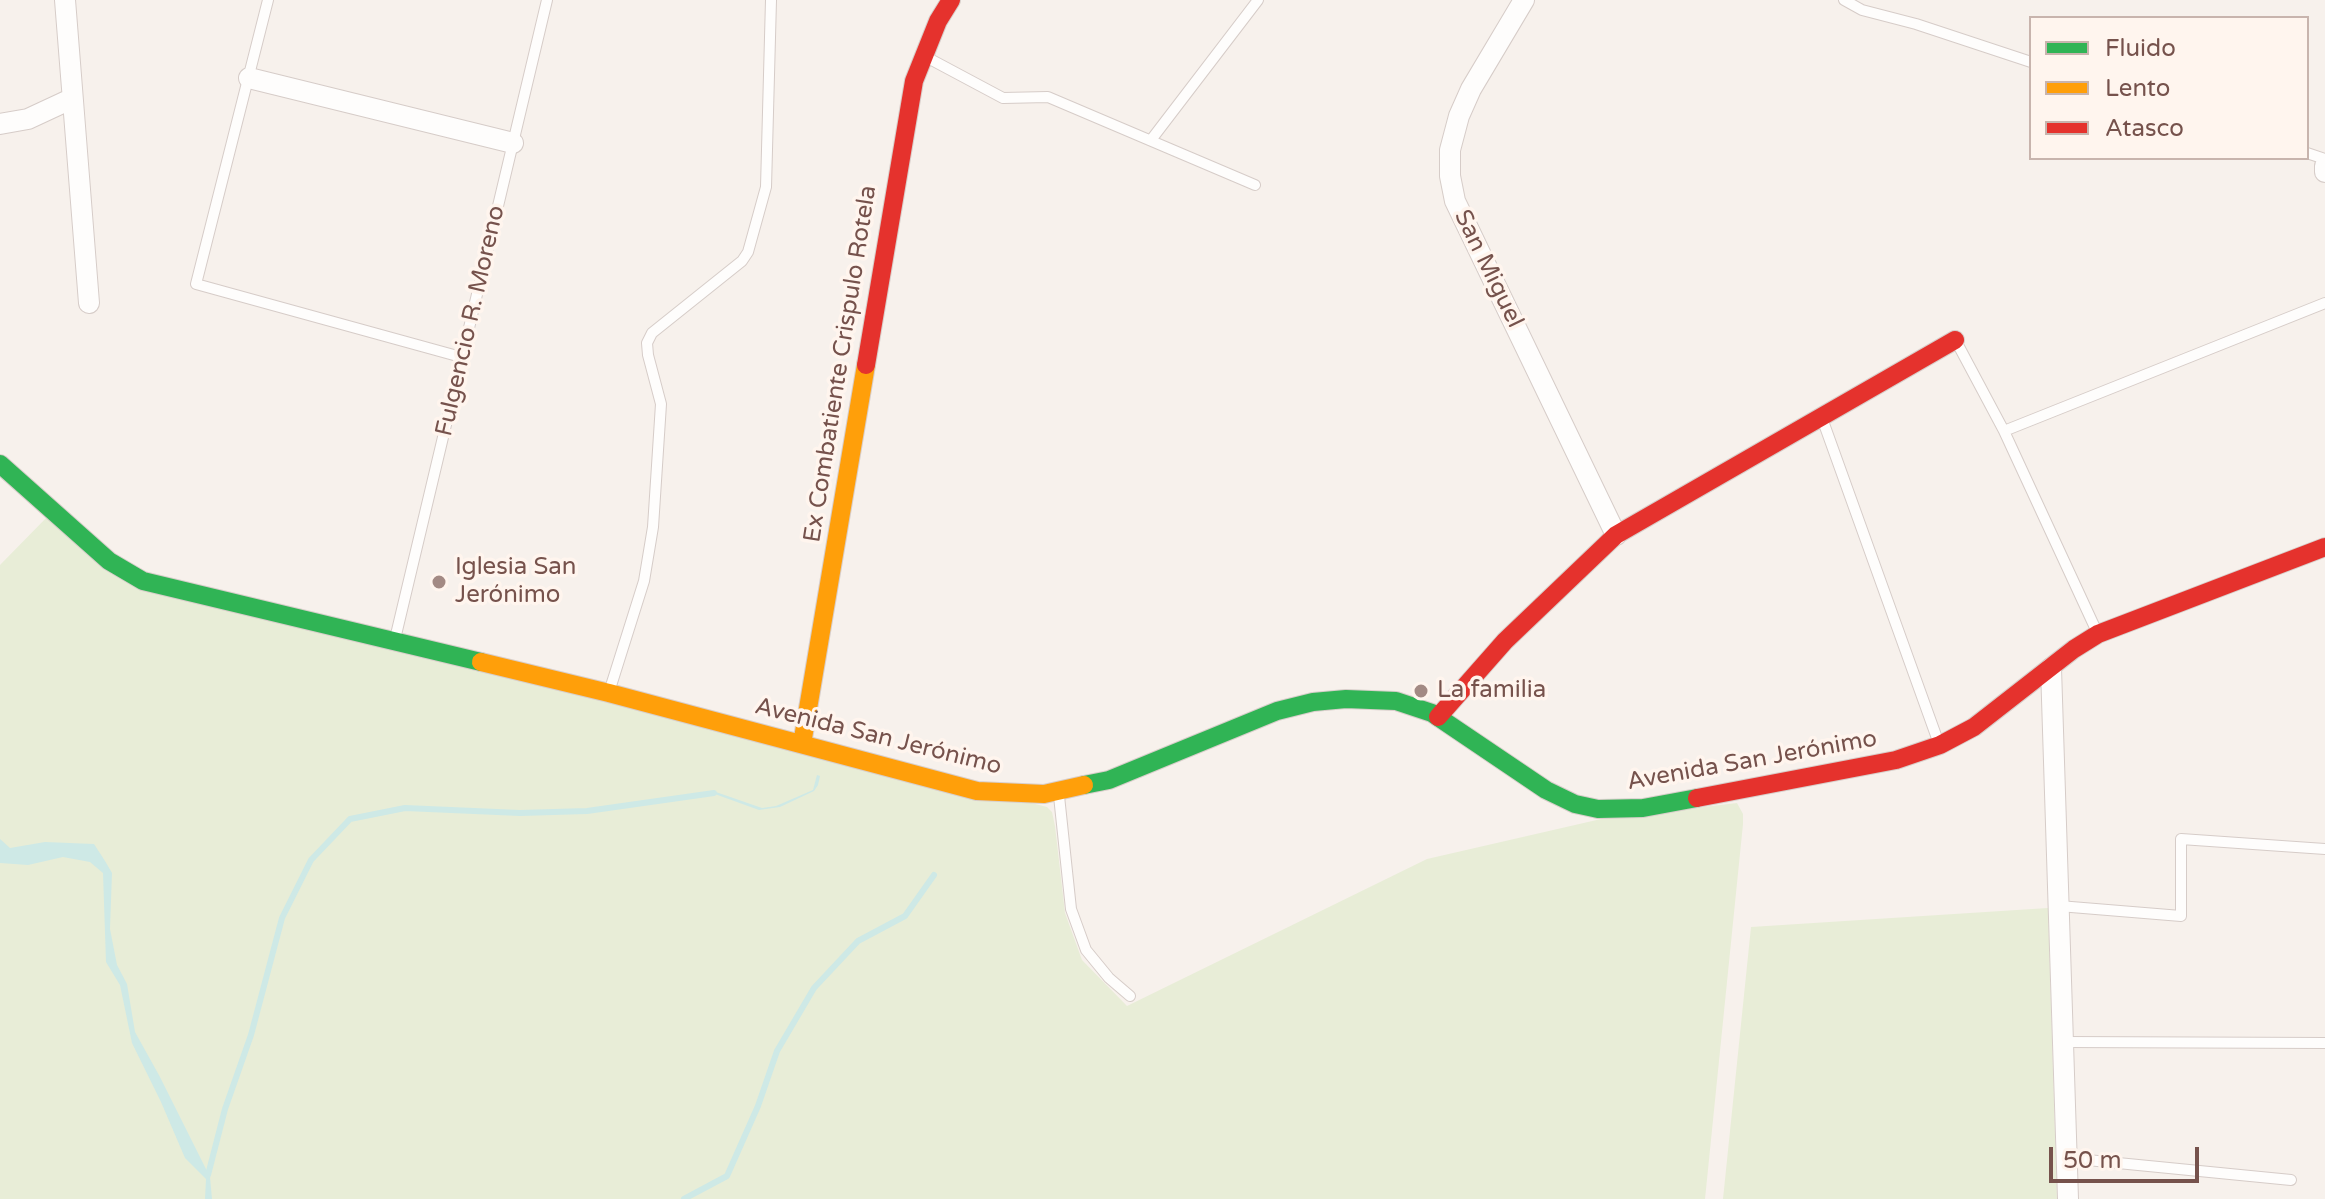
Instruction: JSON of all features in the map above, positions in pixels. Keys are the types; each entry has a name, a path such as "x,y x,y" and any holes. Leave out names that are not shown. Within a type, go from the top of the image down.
{"street":[{"path":"65,0 89,303"},
{"name":"Ex Combatiente Crispulo Rotela","path":"802,744 914,81 938,21 951,0"},
{"name":"San Miguel","path":"1524,0 1471,89 1459,116 1450,150 1450,176 1455,201 1616,535"},
{"path":"249,78 513,143"},
{"path":"0,124 28,119 71,99"},
{"path":"2325,166 2325,172"},
{"path":"1438,717 1505,641 1616,535 1955,340"},
{"name":"Avenida San Jerónimo","path":"0,464 109,561 143,581 609,693 977,791 1008,794 1058,792 1109,780 1277,711 1313,702 1346,699 1396,701 1416,706 1438,717 1546,790 1575,804 1598,809 1643,808 1752,788 1896,760 1940,745 1974,727 2098,634 2325,547"},
{"path":"2051,668 2068,1199"}],"lane":[{"path":"268,0 196,284 461,357"},
{"name":"Fulgencio R. Moreno","path":"395,641 547,0"},
{"path":"609,693 644,581 653,527 661,404 647,343 652,333 742,261 748,252 766,187 771,0"},
{"path":"1151,140 1258,0"},
{"path":"1844,0 1862,10 1916,24 2029,61"},
{"path":"923,55 1003,98 1048,97 1255,185"},
{"path":"2004,431 2325,303"},
{"path":"1955,340 2004,431 2098,634"},
{"path":"1821,415 1940,745"},
{"path":"1058,792 1071,909 1086,950 1109,978 1130,996"},
{"path":"2059,906 2181,916 2181,839 2325,849"},
{"path":"2063,1042 2325,1043"},
{"path":"2067,1158 2291,1180"}],"green space":[{"path":"49,515 107,568 1047,807 1052,812 1055,826 1065,913 1082,960 1127,1006 1427,859 1601,819 1737,803 1743,814 1743,824 1705,1199 0,1199 0,565"},
{"path":"2048,908 2057,1199 1723,1199 1751,927"}],"water":[{"path":"817,775 820,776 814,791 780,807 759,810 712,793 706,796 713,791 762,808 776,806 813,790"},
{"path":"0,839 10,848 45,842 94,844 105,861 112,873 110,929 117,965 127,984 135,1032 210,1177 212,1199 205,1199 206,1179 185,1158 132,1043 120,985 106,962 103,873 90,862 63,857 28,865 0,863"}],"waterway":[{"path":"208,1175 225,1109 251,1035 282,918 311,860 350,819 405,808 520,813 587,811 714,793"},
{"path":"684,1199 727,1176 758,1106 777,1051 814,988 858,941 905,916 934,875"}],"traffic: fast":[{"path":"0,464 109,561 143,581 481,662"},
{"path":"1084,785 1109,780 1277,711 1313,702 1346,699 1396,701 1432,713 1546,790 1575,804 1598,809 1643,808 1697,798"}],"traffic: slow":[{"path":"802,744 866,365"},
{"path":"481,662 977,791 1044,794 1084,785"}],"traffic: jam":[{"path":"866,365 914,81 938,21 951,0"},
{"path":"1438,717 1505,641 1616,535 1955,340"},
{"path":"1697,798 1896,760 1940,745 1974,727 2098,634 2325,547"}],"place":[{"name":"Iglesia San Jerónimo","path":"439,582"},
{"name":"La familia","path":"1421,691"}]}
